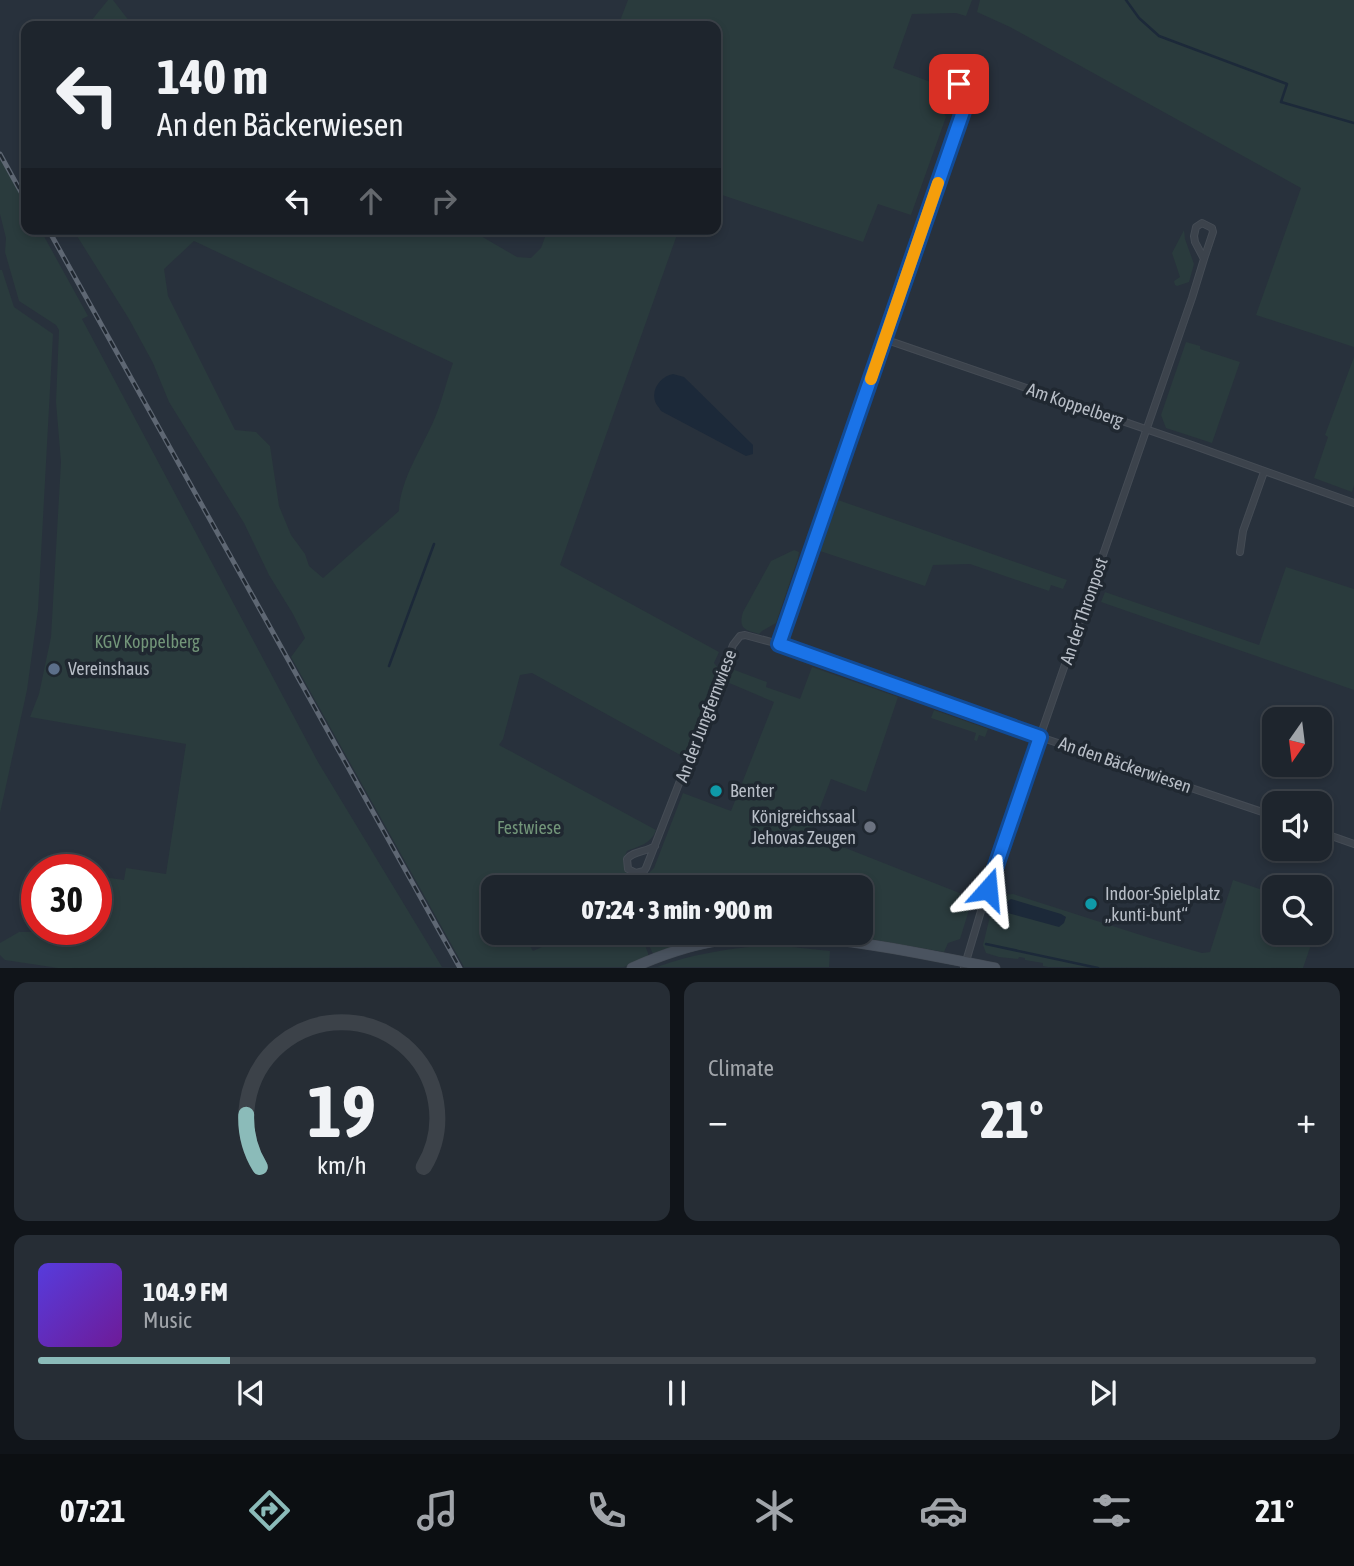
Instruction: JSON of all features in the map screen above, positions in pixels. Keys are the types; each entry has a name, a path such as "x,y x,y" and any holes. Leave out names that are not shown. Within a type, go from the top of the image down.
{"main road":[{"path":"632,968 683,949 721,940 777,937 828,939 965,965 995,968"}],"street":[{"path":"779,644 968,97 968,91 959,84 951,86 949,90 960,117"},
{"name":"An der Thronpost","path":"965,965 990,881 1213,232 1212,228 1202,223 1196,227 1194,236 1203,259"},
{"name":"Am Koppelberg","path":"884,339 1354,503"},
{"path":"1240,552 1243,531 1264,472"},
{"name":"An der Jungfernwiese","path":"655,846 629,856 628,869 636,873 644,871 655,846 736,640 740,636 750,635 779,644"},
{"name":"An den Bäckerwiesen","path":"779,644 1040,737 1262,812"},
{"path":"1332,836 1354,844"}],"green space":[{"path":"108,0 113,0 129,21 91,21"},
{"path":"628,0 972,0 966,16 956,13 912,14 893,68 936,84 946,117 911,215 878,204 863,242 721,195 721,21 620,21"},
{"path":"980,0 1354,0 1354,347 1256,315 1301,188 1010,27 977,12"},
{"name":"KGV Koppelberg","path":"0,158 21,196 21,235 43,235 88,316 82,319 318,762 442,967 58,968 5,960 0,955 0,943 19,932 21,945 112,945 112,878 124,880 126,868 166,874 186,744 30,717 39,694 51,637 61,462 56,402 59,330 56,325 19,301 5,252 6,238 0,214"},
{"path":"1184,230 1194,264 1189,282 1177,286 1174,281 1180,277 1172,253"},
{"name":"Festwiese","path":"76,235 479,235 517,257 531,258 541,248 546,235 677,235 560,565 719,652 714,663 718,668 684,757 532,673 520,675 503,739 499,745 656,830 648,841 627,851 623,860 627,874 481,875 481,945 529,945 533,951 546,945 645,945 648,957 624,967 464,967 291,657 305,638 269,575 244,523 169,402 153,363 129,319","holes":["194,241 453,363 437,413 407,476 399,511 323,578 309,566 305,554 291,535 279,506 270,446 256,432 235,430 168,296 164,269"]},
{"path":"0,270 14,307 53,334 38,610 27,690 0,813"},
{"path":"1186,342 1240,362 1212,443 1166,428 1161,415"},
{"path":"1354,357 1352,492 1314,478 1328,437 1325,435"},
{"path":"838,500 1067,580 1063,589 1051,585 1049,591 970,564 933,565 925,586 820,551"},
{"path":"794,550 799,552 798,558 776,623 759,634 746,630 741,622 743,612 771,561"},
{"path":"1286,567 1354,589 1354,690 1101,602 1105,592 1259,645"},
{"path":"812,667 898,697 866,792 831,779 808,839 831,848 833,843 967,896 974,894 960,939 948,943 944,952 873,940 873,875 647,875 654,868 683,793 731,811 774,702 727,682 732,669 767,682 766,687 800,699"},
{"path":"934,710 988,729 985,737 979,735 977,741 974,740 976,733 931,718"},
{"path":"1233,880 1262,890 1262,945 1311,945 1303,968 1048,967 1025,958 999,957 986,953 983,945 995,896 1013,894 1150,938 1202,953 1210,952"},
{"path":"649,945 717,945 654,954"},
{"path":"760,946 830,951 829,967 657,967 707,953"}],"water":[{"path":"673,374 684,377 753,445 753,454 746,456 661,411 655,402 656,387 661,380"},
{"path":"1011,899 1061,914 1066,917 1064,923 1059,927 1004,912 1006,902"}],"waterway":[{"path":"1126,0 1139,18 1159,36 1287,84 1281,102 1354,123"},
{"path":"389,666 434,544"},
{"path":"986,944 1098,968"}],"railway":[{"path":"0,154 21,192"},
{"path":"51,235 460,968"}],"slow traffic":[{"path":"871,379 938,183"}],"place":[{"name":"Vereinshaus","path":"54,669"},
{"name":"Benter","path":"716,791"},
{"name":"Königreichssaal Jehovas Zeugen","path":"870,827"},
{"name":"Indoor-Spielplatz „kunti-bunt“","path":"1091,904"}],"route":[{"path":"959,84 966,88 968,97 779,644 1040,737 988,889"}]}
